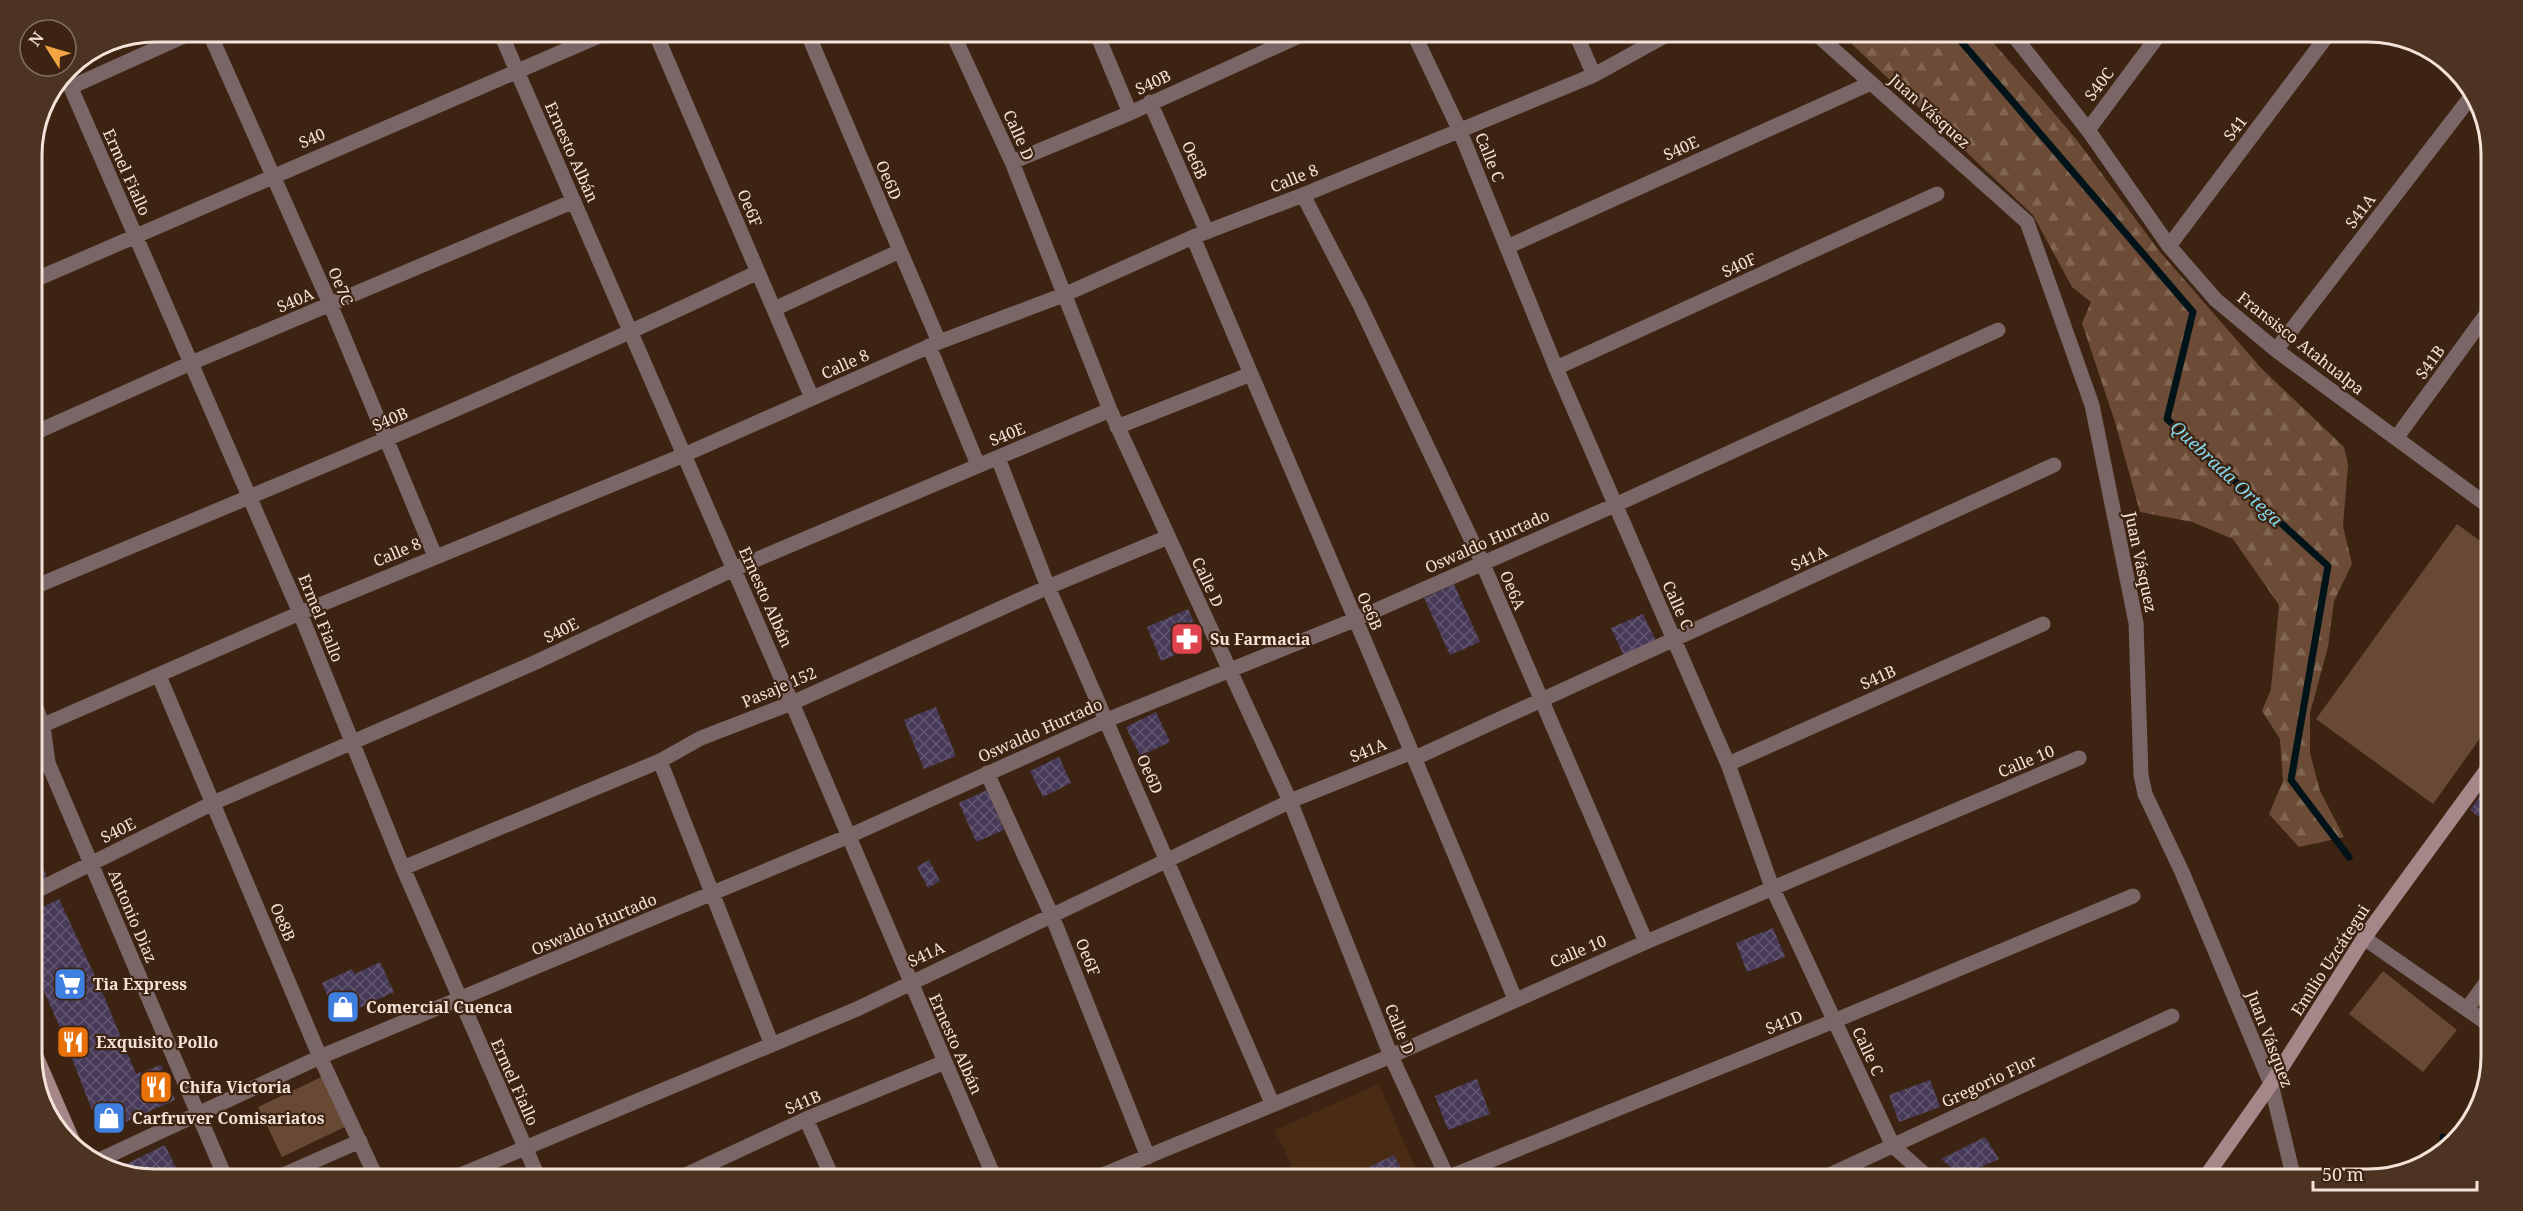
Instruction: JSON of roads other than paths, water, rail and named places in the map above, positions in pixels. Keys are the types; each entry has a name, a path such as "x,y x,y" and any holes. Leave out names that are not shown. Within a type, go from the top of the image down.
{"street":[{"path":"71,87 171,42"},
{"name":"Oe7C","path":"214,42 330,304 435,556"},
{"name":"Ernesto Albán","path":"504,42 792,703 909,982 991,1169"},
{"name":"S40","path":"42,277 273,174 585,42"},
{"name":"Oe6F","path":"659,42 812,398"},
{"name":"Oe6D","path":"811,42 900,251 978,465"},
{"name":"Calle D","path":"957,42 1012,162 1117,427 1290,801 1391,1056 1443,1169"},
{"path":"1100,42 1130,113"},
{"name":"S40B","path":"1012,162 1130,113 1285,42"},
{"name":"Calle C","path":"1418,42 1459,129 1556,368 1728,764 1772,887 1893,1146 1917,1169"},
{"path":"1579,42 1594,75"},
{"name":"Calle 8","path":"42,726 300,612 684,455 934,344 1066,294 1200,234 1303,195 1594,75 1654,42"},
{"name":"Juan Vásquez","path":"1825,42 2026,222 2092,405 2136,623 2141,775 2145,794 2182,872 2271,1084 2292,1169"},
{"name":"Fransisco Atahualpa","path":"2020,42 2088,130 2169,246 2216,300 2276,350 2481,500"},
{"name":"S40C","path":"2088,130 2154,42"},
{"name":"S41","path":"2169,246 2322,42"},
{"name":"Ermel Fiallo","path":"69,82 300,612 404,868 534,1169"},
{"name":"S40E","path":"1507,247 1870,82"},
{"name":"Oe6B","path":"1150,102 1251,374 1354,620 1414,755 1515,999"},
{"name":"S41A","path":"2276,350 2467,102"},
{"name":"S40F","path":"1556,368 1937,194"},
{"name":"Oe6A","path":"1303,195 1360,305 1482,562 1646,942"},
{"name":"S40A","path":"42,430 191,363 574,201"},
{"path":"774,309 900,251"},
{"name":"S40B","path":"42,584 386,440 630,333 758,272"},
{"name":"S41B","path":"2397,437 2481,322"},
{"name":"Oswaldo Hurtado","path":"105,1157 320,1057 849,836 1107,720 1354,620 1615,505 1998,330"},
{"path":"1117,427 1251,374"},
{"name":"S40E","path":"42,888 213,803 534,663 734,569 1110,410"},
{"name":"Oe6D","path":"998,458 1048,587 1272,1103"},
{"name":"S41A","path":"477,1169 857,1009 909,982 1290,801 1414,755 1542,701 2054,465"},
{"name":"Pasaje 152","path":"404,868 660,761 701,738 792,703 1048,587 1168,537"},
{"name":"S41B","path":"1728,764 2043,624"},
{"name":"Oe8B","path":"159,676 320,1057 373,1169"},
{"name":"Antonio Diaz","path":"42,744 48,763 222,1169"},
{"name":"Calle 10","path":"1118,1169 1272,1103 1391,1056 1515,999 1772,887 2079,758"},
{"path":"660,761 772,1045"},
{"name":"Oe6F","path":"987,773 1052,916 1148,1157"},
{"name":"Emilio Uzcátegui","path":"2211,1169 2271,1084 2364,938 2481,778"},
{"name":"S41D","path":"1472,1169 2133,896"},
{"path":"2364,938 2481,1019"},
{"path":"2467,1009 2481,991"},
{"name":"Gregorio Flor","path":"1843,1169 2172,1016"},
{"name":"S41B","path":"698,1169 806,1119 945,1062"},
{"path":"43,1073 66,1126"},
{"path":"806,1119 828,1169"},
{"path":"297,1169 360,1141"}],"waterway":[{"name":"Quebrada Ortega","path":"1962,42 2193,312 2167,419 2328,566 2291,780 2349,857"}],"place":[{"name":"Su Farmacia","path":"1187,639"},
{"name":"Tia Express","path":"70,984"},
{"name":"Comercial Cuenca","path":"343,1007"},
{"name":"Exquisito Pollo","path":"73,1042"},
{"name":"Chifa Victoria","path":"156,1087"},
{"name":"Carfruver Comisariatos","path":"109,1118"}]}
